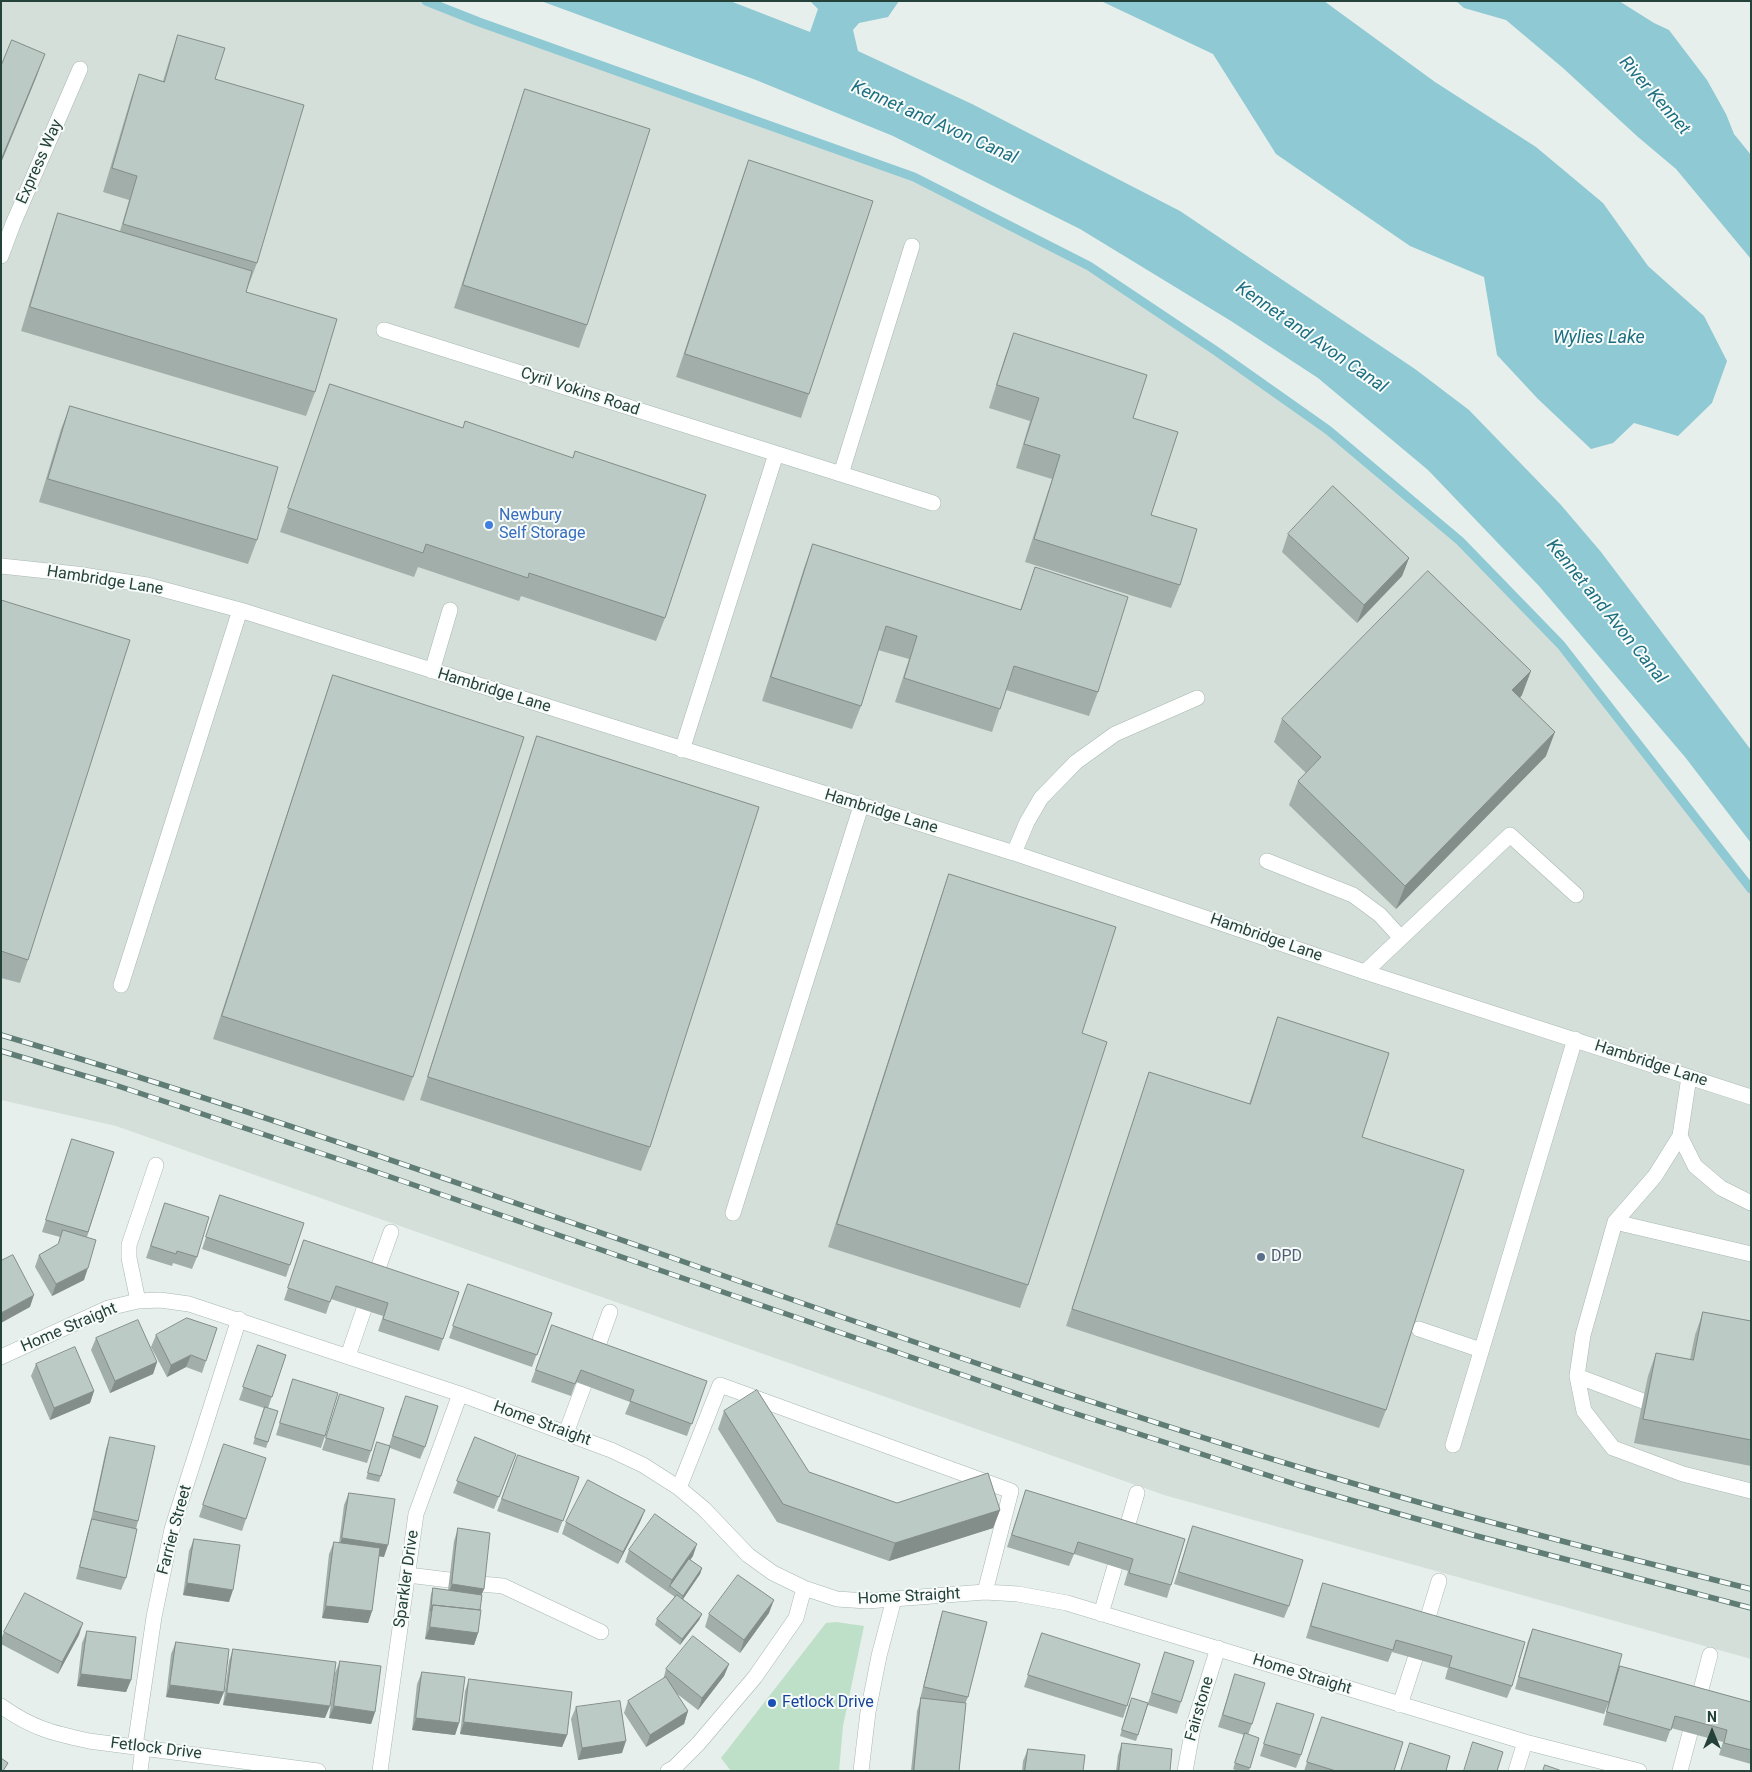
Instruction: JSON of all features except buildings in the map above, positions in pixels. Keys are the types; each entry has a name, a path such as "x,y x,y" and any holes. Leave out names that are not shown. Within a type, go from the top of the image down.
{"street":[{"name":"Express Way","path":"1,256 80,70"},
{"path":"842,474 912,246"},
{"name":"Cyril Vokins Road","path":"384,330 933,503"},
{"path":"682,750 776,454"},
{"name":"Hambridge Lane","path":"1,566 76,574 147,585 240,610 1014,853 1365,972 1751,1097"},
{"path":"121,985 240,610"},
{"path":"432,671 450,610"},
{"path":"1014,853 1040,798 1076,762 1115,734 1196,698"},
{"path":"732,1213 861,806"},
{"path":"1365,972 1510,834 1576,895"},
{"path":"1266,862 1354,895 1380,915 1401,938"},
{"path":"1453,1445 1575,1039"},
{"path":"1689,1077 1680,1136 1655,1176 1616,1222 1583,1335 1577,1376 1584,1411 1612,1448 1683,1474 1751,1491"},
{"path":"1680,1136 1695,1166 1721,1188 1751,1203"},
{"name":"Home Straight","path":"138,1301 129,1258 129,1245 156,1165"},
{"path":"1616,1222 1751,1254"},
{"path":"375,1277 391,1232"},
{"name":"Home Straight","path":"1,1358 108,1308 138,1301 160,1300 189,1304 239,1319 460,1394 611,1450 643,1465 679,1488 704,1509 748,1555 773,1573 804,1588 837,1599 867,1601 985,1592 1018,1594 1067,1603 1525,1742 1639,1771"},
{"path":"348,1356 364,1309"},
{"path":"595,1354 610,1312"},
{"name":"Farrier Street","path":"140,1771 139,1746 154,1617 172,1529 239,1319"},
{"path":"1419,1328 1481,1350"},
{"path":"1577,1376 1643,1401"},
{"path":"566,1433 584,1385"},
{"path":"679,1488 720,1385 1011,1491 985,1592"},
{"name":"Sparkler Drive","path":"380,1771 416,1514 460,1394"},
{"path":"1124,1534 1137,1493"},
{"path":"1100,1614 1115,1566"},
{"path":"408,1575 450,1580"},
{"path":"1425,1627 1439,1581"},
{"path":"481,1584 503,1586 601,1632"},
{"path":"668,1771 674,1768 698,1744 755,1677 796,1618 804,1588"},
{"path":"861,1771 868,1712 879,1656 894,1599"},
{"name":"Fairstone","path":"1185,1771 1193,1728 1218,1648"},
{"path":"1698,1701 1710,1655"},
{"path":"1400,1705 1415,1659"},
{"name":"Fetlock Drive","path":"1,1706 21,1720 52,1733 89,1741 139,1746 318,1771"},
{"path":"1680,1771 1690,1733"},
{"path":"1516,1771 1525,1742"}],"shaded area":[{"path":"1,1 426,1 479,22 914,177 1089,266 1216,351 1328,430 1460,541 1561,645 1751,889 1751,1659 1164,1495 116,1126 1,1100"}],"green space":[{"path":"836,1622 864,1626 843,1726 839,1771 731,1771 721,1758 826,1623"}],"water":[{"name":"Kennet and Avon Canal","path":"541,1 730,1 810,32 818,9 810,1 899,1 888,17 859,23 853,30 858,51 972,104 1180,211 1415,369 1469,410 1561,505 1601,552 1751,750 1751,843 1685,757 1539,586 1428,470 1318,378 1231,321 1080,229 893,136 756,80"},
{"name":"Wylies Lake","path":"1101,1 1324,1 1435,82 1536,147 1603,203 1648,266 1704,316 1727,361 1712,403 1678,436 1634,423 1613,443 1591,449 1538,399 1497,355 1484,277 1410,246 1276,154 1213,54"},
{"name":"River Kennet","path":"1456,1 1619,1 1669,30 1707,80 1726,114 1734,134 1751,155 1751,259 1676,169 1563,68 1506,20 1464,8"}],"waterway":[{"path":"426,1 479,22 914,177 1089,266 1216,351 1328,430 1460,541 1561,645 1751,889"}],"railway":[{"path":"1,1035 329,1139 978,1364 1141,1418 1416,1502 1583,1547 1751,1589"},
{"path":"1,1051 112,1084 356,1165 1058,1408 1298,1485 1473,1535 1751,1608"}],"place":[{"name":"Newbury Self Storage","path":"489,525"},
{"name":"DPD","path":"1261,1257"},
{"name":"Fetlock Drive","path":"772,1703"}]}
